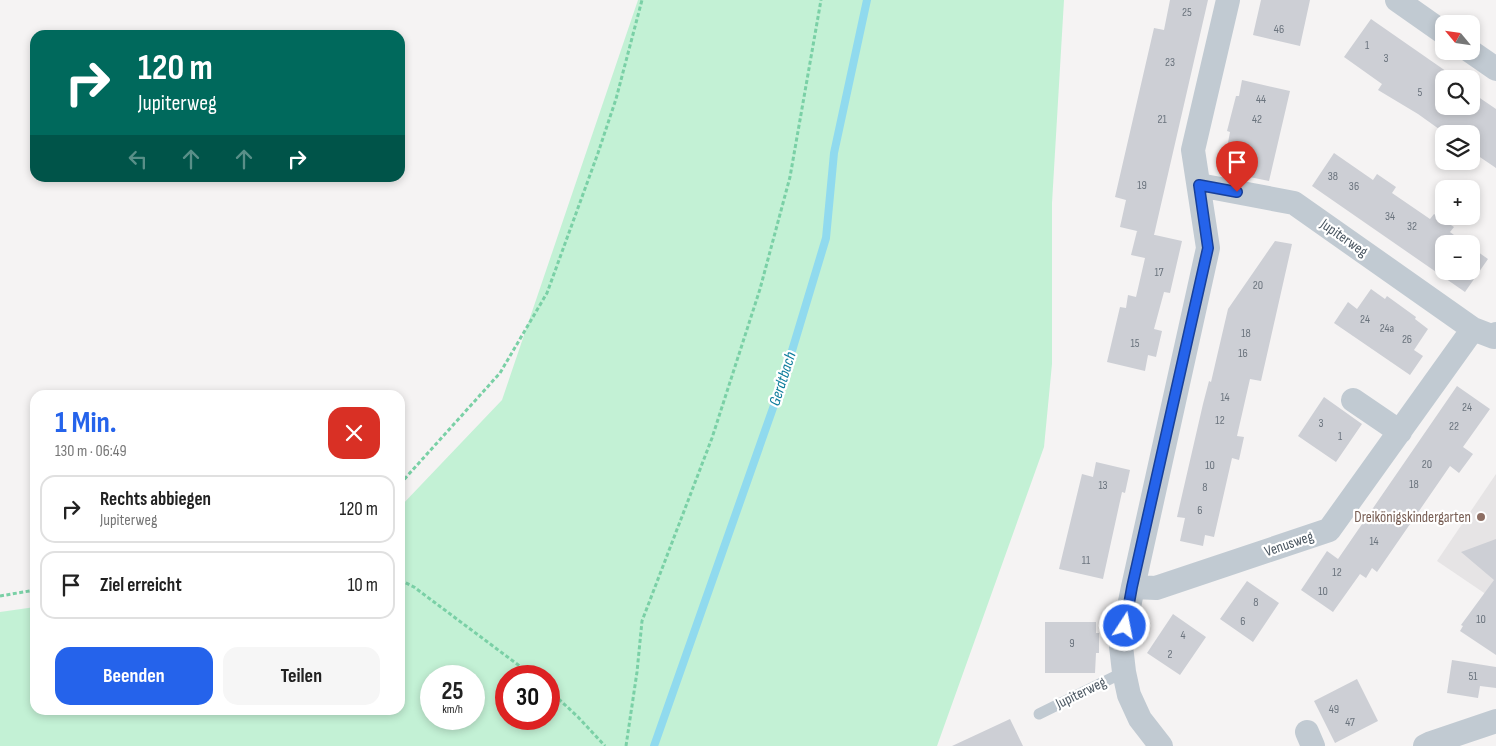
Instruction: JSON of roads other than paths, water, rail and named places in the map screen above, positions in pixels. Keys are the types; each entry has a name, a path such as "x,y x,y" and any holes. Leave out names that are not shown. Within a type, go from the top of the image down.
{"street":[{"name":"Jupiterweg","path":"1160,746 1140,719 1129,695 1121,646 1132,587 1208,248 1193,150 1228,0"},
{"path":"1397,0 1435,27"},
{"path":"1480,58 1496,69"},
{"name":"Jupiterweg","path":"1199,185 1294,203 1485,331"},
{"name":"Venusweg","path":"1132,587 1156,588 1329,530 1400,432 1485,331"},
{"path":"1353,400 1400,432"},
{"path":"1425,746 1431,742 1496,721"}],"lane":[{"name":"Jupiterweg","path":"1039,714 1124,672"}],"waterway":[{"name":"Gerdtbach","path":"654,746 785,374 826,238 834,153 867,0"}],"place":[{"name":"Dreikönigskindergarten","path":"1481,517"}]}
